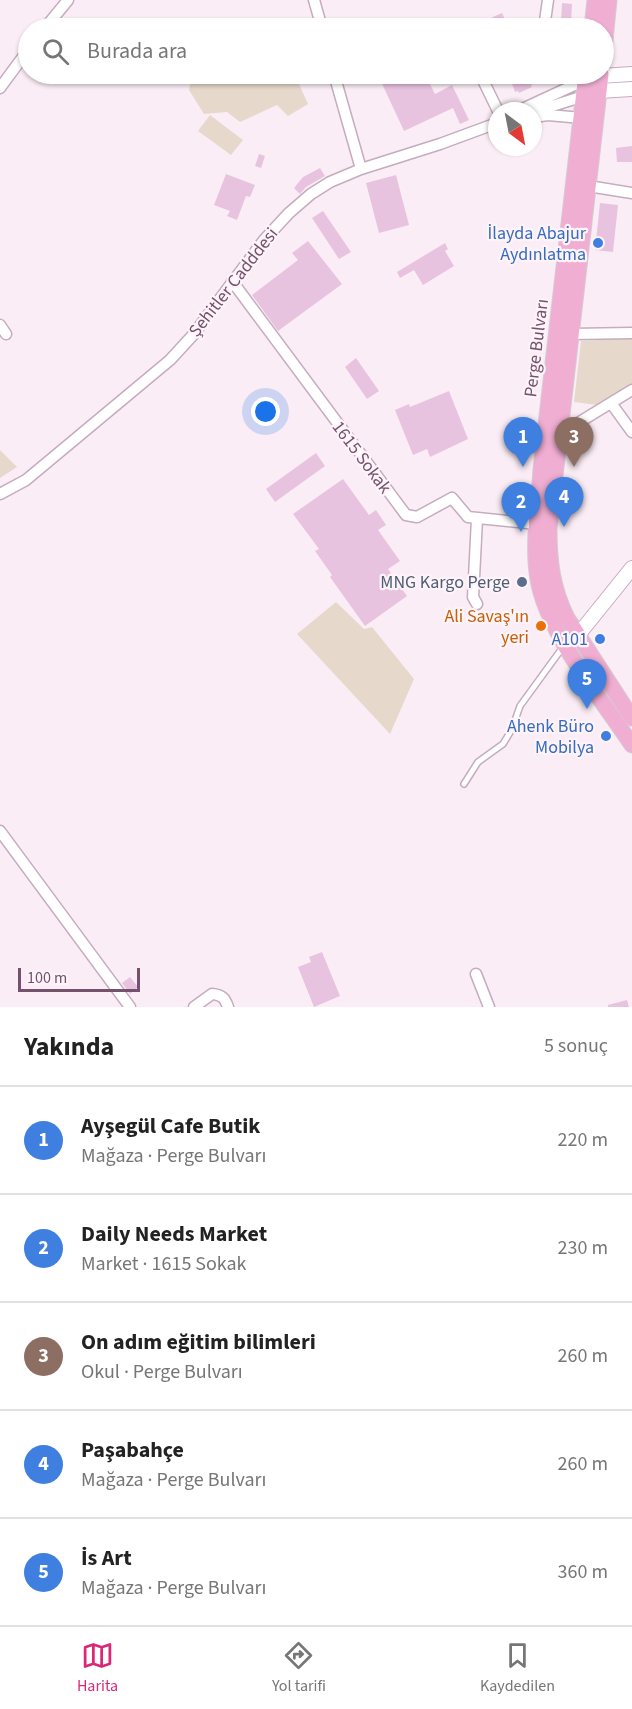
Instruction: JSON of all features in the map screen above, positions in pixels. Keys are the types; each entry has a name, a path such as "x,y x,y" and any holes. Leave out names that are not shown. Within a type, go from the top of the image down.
{"main road":[{"path":"593,18 596,0"},
{"path":"607,18 609,0"},
{"name":"Perge Bulvarı","path":"589,84 584,96 541,469 537,524 537,578 546,608 565,645 632,745"},
{"name":"Perge Bulvarı","path":"596,84 599,91 549,528 549,560 558,601 632,718"}],"street":[{"path":"53,18 68,0"},
{"path":"314,0 319,18"},
{"path":"545,18 548,0"},
{"path":"0,88 18,64"},
{"path":"614,75 632,74"},
{"path":"337,84 361,169"},
{"path":"485,84 494,102"},
{"path":"537,102 576,84"},
{"path":"542,109 599,91 632,89"},
{"path":"542,116 582,118"},
{"name":"Şehitler Cadddesi","path":"0,494 26,480 170,360 193,335 264,240 297,206 330,182 361,169 488,126"},
{"path":"588,186 632,193"},
{"name":"1615 Sokak","path":"232,281 406,515 417,517 452,498 468,517 477,519"},
{"path":"572,334 632,333"},
{"path":"560,434 632,390"},
{"path":"611,403 632,432"},
{"path":"477,604 472,597 477,519 537,524"},
{"path":"578,635 632,568"},
{"path":"0,831 130,1007"},
{"path":"476,974 489,1007"},
{"path":"194,1007 213,994 220,995 226,1000 228,1007"}],"lane":[{"path":"464,784 478,762 503,744 512,729 520,706 565,645"}],"shaded area":[{"path":"190,84 299,84 308,104 288,116 277,105 240,122 227,112 204,114 189,90"},
{"path":"210,115 243,140 231,155 198,131"},
{"path":"632,338 632,384 597,405 574,402 581,341"},
{"path":"0,450 17,467 0,478"},
{"path":"336,602 364,629 372,627 414,679 390,734 297,634"}],"building":[{"path":"562,3 572,4 571,18 561,18"},
{"path":"502,13 504,18 491,18"},
{"path":"382,84 430,84 435,94 452,85 469,120 460,124 453,108 404,131"},
{"path":"512,84 533,84 532,87 519,93 515,92"},
{"path":"632,146 632,162 617,162 616,148"},
{"path":"259,154 265,156 261,168 255,166"},
{"path":"320,168 325,176 306,187 300,194 294,188 303,177"},
{"path":"226,174 255,185 250,197 246,196 237,220 227,216 230,211 214,205"},
{"path":"396,175 409,225 379,233 366,183"},
{"path":"600,203 618,205 613,252 595,250"},
{"path":"323,211 351,252 339,259 312,218"},
{"path":"308,241 342,284 278,331 252,295 298,260 292,253"},
{"path":"445,243 448,249 445,251 454,266 423,285 414,270 400,278 397,272"},
{"path":"356,358 379,391 367,399 345,367"},
{"path":"449,391 468,439 430,457 427,449 413,455 395,410 409,404 410,407"},
{"path":"316,453 325,466 275,502 266,489"},
{"path":"343,479 369,515 376,510 386,525 378,530 400,561 388,569 407,596 365,626 330,577 332,575 315,551 319,549 293,514"},
{"path":"322,952 340,996 314,1007 298,967 311,962 309,957"},
{"path":"130,977 138,987 130,994 122,983"},
{"path":"627,1000 629,1007 608,1007 608,1005"}],"place":[{"name":"İlayda Abajur Aydınlatma","path":"598,243"},
{"name":"Ayşegül Cafe Butik","path":"523,467"},
{"name":"On adım eğitim bilimleri","path":"574,467"},
{"name":"Paşabahçe","path":"564,527"},
{"name":"Daily Needs Market","path":"521,532"},
{"name":"MNG Kargo Perge","path":"522,582"},
{"name":"Ali Savaş'ın yeri","path":"541,626"},
{"name":"A101","path":"600,639"},
{"name":"İs Art","path":"587,709"},
{"name":"Ahenk Büro Mobilya","path":"606,736"}]}
